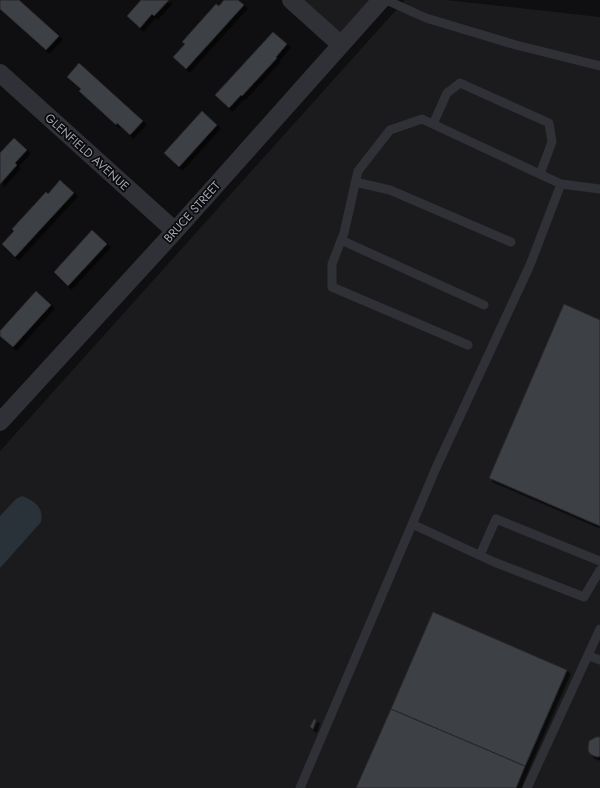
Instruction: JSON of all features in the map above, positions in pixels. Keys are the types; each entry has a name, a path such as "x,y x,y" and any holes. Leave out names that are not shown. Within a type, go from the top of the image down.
{"street":[{"path":"291,0 340,45"},
{"name":"BRUCE STREET","path":"3,414 175,231 381,0"},
{"name":"GLENFIELD AVENUE","path":"0,74 175,231"}],"lane":[{"path":"386,0 426,18 516,45 600,66"},
{"path":"433,124 447,93 460,83 549,123 552,142 540,174"},
{"path":"468,345 332,287 332,264 344,232 358,171 390,130 422,119 561,184 600,189"},
{"path":"356,182 390,190 511,242"},
{"path":"300,788 436,468 530,265 561,184"},
{"path":"341,240 484,305"},
{"path":"480,555 496,519 600,561"},
{"path":"412,524 480,555 584,597 600,570"},
{"path":"528,788 543,751 589,656 600,629"},
{"path":"589,656 600,660"}],"shaded area":[{"path":"291,0 381,0 341,45"},
{"path":"405,0 446,0 600,17 600,788 0,788 0,451"},
{"path":"22,496 31,500 38,506 42,517 41,522 0,568 0,516 16,499"}],"building":[{"path":"0,0 19,0 59,36 46,50 0,9"},
{"path":"141,0 169,0 154,16 152,14 140,28 127,16"},
{"path":"224,0 238,0 244,5 186,69 173,57 185,44 182,42 216,4 219,6"},
{"path":"273,32 287,44 276,57 277,58 229,108 215,95"},
{"path":"79,63 143,121 130,135 117,123 116,125 79,91 81,89 67,77"},
{"path":"202,111 217,125 179,167 164,153"},
{"path":"14,138 27,150 15,163 17,165 0,184 0,153"},
{"path":"60,180 74,193 15,257 2,244 14,231 12,229 46,192 48,194"},
{"path":"92,230 107,244 68,286 54,272"},
{"path":"36,291 51,305 13,347 0,336 0,331"},
{"path":"564,304 600,320 600,526 489,478"},
{"path":"433,612 567,670 525,766 391,709"},
{"path":"391,709 525,766 516,788 356,788"},
{"path":"314,719 316,720 313,729 310,727"},
{"path":"596,737 600,737 600,756 598,757 590,754 588,750 589,741"}]}
